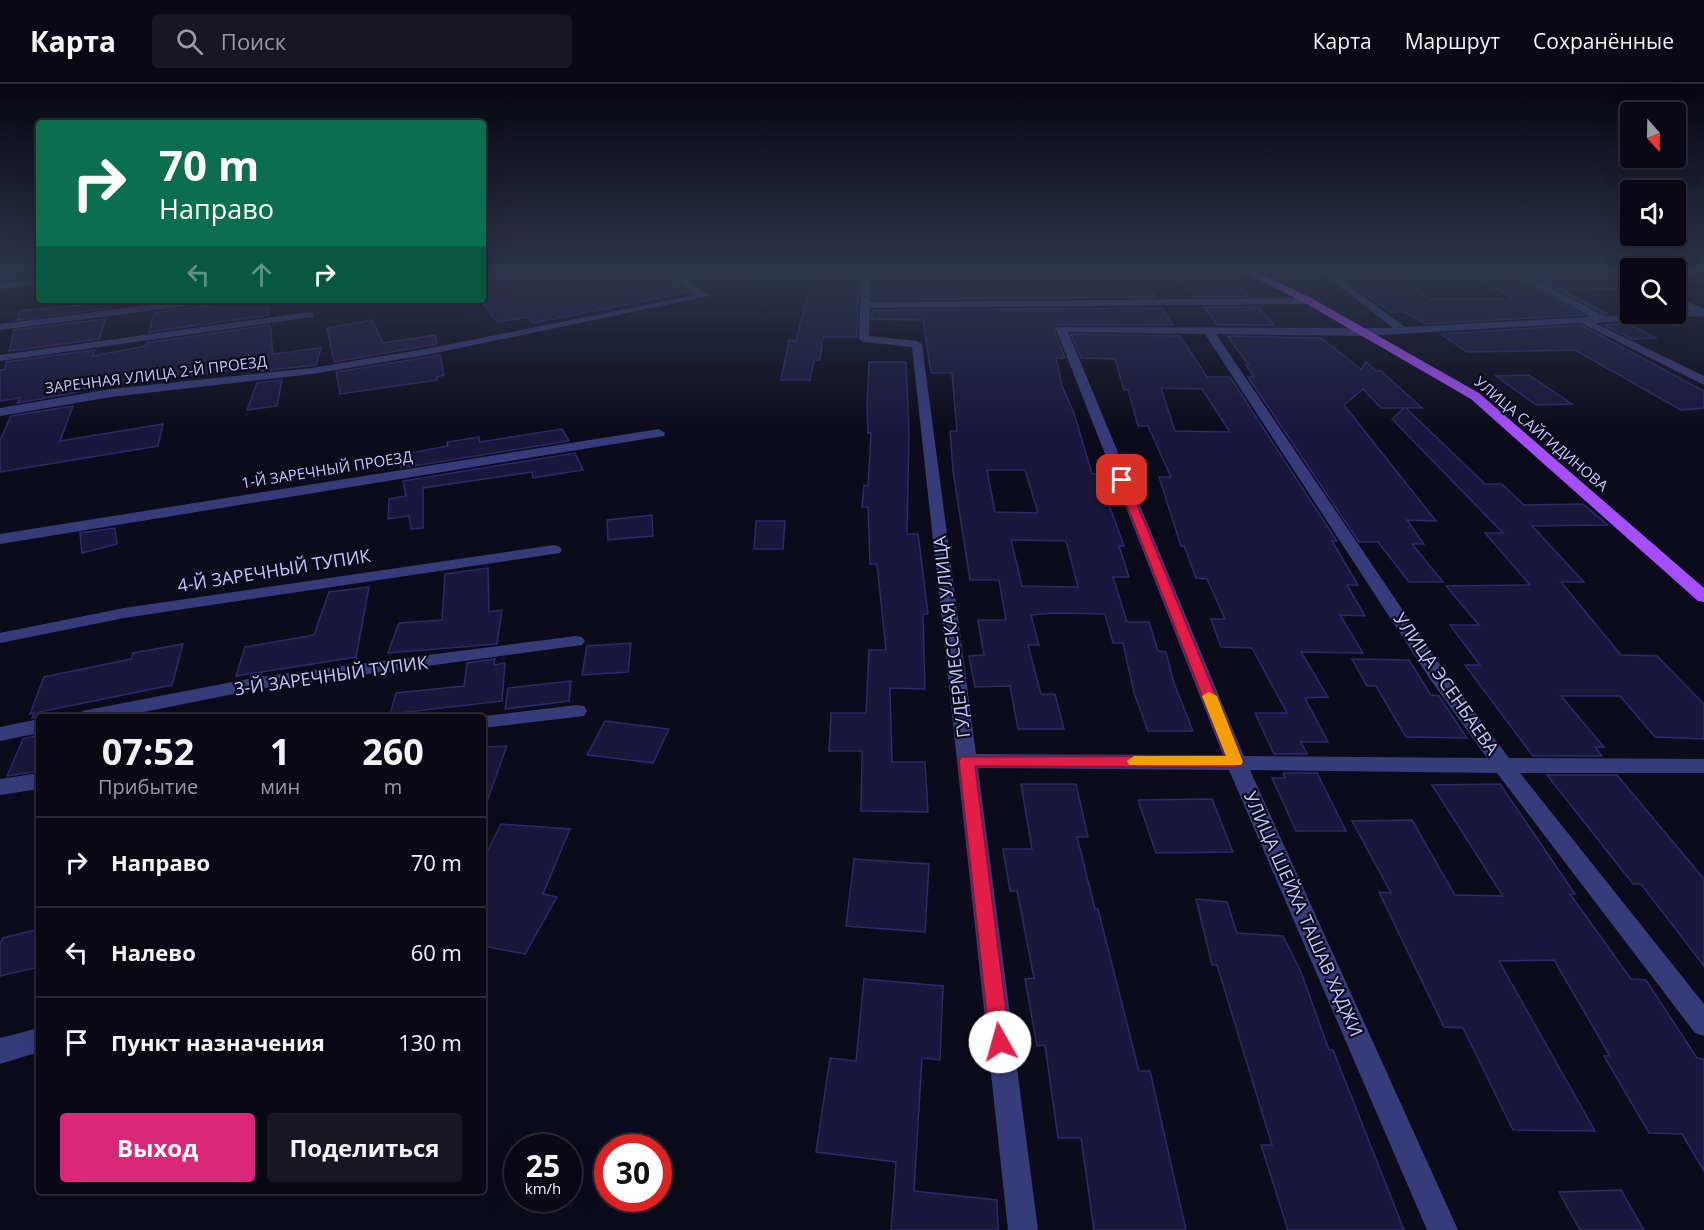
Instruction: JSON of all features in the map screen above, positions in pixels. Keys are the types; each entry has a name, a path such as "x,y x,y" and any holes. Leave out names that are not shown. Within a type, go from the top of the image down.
{"main road":[{"name":"УЛИЦА САЙГИДИНОВА","path":"1348,323 1475,396 1704,597"}],"street":[{"path":"0,327 28,323"},
{"path":"0,358 248,323"},
{"name":"ЗАРЕЧНАЯ УЛИЦА 2-Й ПРОЕЗД","path":"0,412 111,393 345,365 431,351 568,323"},
{"name":"ГУДЕРМЕССКАЯ УЛИЦА","path":"865,323 864,339 916,344 1023,1230"},
{"path":"1393,323 1403,331"},
{"path":"1208,330 1365,333 1525,323"},
{"path":"1589,323 1704,381"},
{"name":"УЛИЦА ШЕЙХА ТАШАВ ХАДЖИ","path":"1208,330 1061,328 1236,762 1443,1230"},
{"name":"УЛИЦА ЭСЕНБАЕВА","path":"1208,330 1437,675 1504,767 1704,1024"},
{"name":"1-Й ЗАРЕЧНЫЙ ПРОЕЗД","path":"0,539 659,433"},
{"name":"4-Й ЗАРЕЧНЫЙ ТУПИК","path":"0,638 124,613 554,550"},
{"name":"3-Й ЗАРЕЧНЫЙ ТУПИК","path":"102,714 258,683 576,641"},
{"path":"486,721 577,711"},
{"path":"0,734 36,727"},
{"path":"966,761 1236,762 1504,767 1704,766"},
{"path":"0,788 36,782"},
{"path":"0,1051 36,1041"}],"building":[{"path":"69,323 104,323 99,339 9,351 14,330"},
{"path":"151,323 209,323 149,332"},
{"path":"352,323 374,323 383,343 435,335 437,344 334,362 327,328"},
{"path":"800,323 857,323 857,337 823,337 820,360 814,360 810,380 781,380 789,340 796,341"},
{"path":"924,323 1172,323 1173,325 1057,325 1054,330 1065,358 1056,358 1062,386 1074,413 1092,474 1098,474 1124,546 1119,546 1129,577 1113,577 1127,622 1149,622 1158,651 1166,652 1174,683 1193,731 1148,731 1134,693 1123,643 1113,643 1105,614 1031,615 1039,645 1028,645 1041,694 1055,694 1064,729 1018,729 1010,686 975,687 969,656 984,655 978,620 1006,620 999,580 970,580 953,471 950,431 957,431 952,373 931,373","holes":["987,470 1025,470 1038,513 995,512","1011,540 1066,541 1078,587 1022,586"]},
{"path":"1217,323 1274,325 1218,325"},
{"path":"1629,324 1656,338 1632,339 1604,325"},
{"path":"270,325 273,354 321,348 316,365 261,371 262,369 249,371 249,368 185,376 186,373 79,389 78,392 17,403 20,398 0,401 0,370 5,369 6,362 95,350 93,356 146,346 146,343"},
{"path":"1581,325 1704,391 1704,408 1681,410 1575,350 1467,352 1441,334"},
{"path":"1071,334 1180,336 1207,377 1230,377 1337,541 1332,541 1358,585 1347,585 1365,616 1340,615 1363,653 1301,652 1328,697 1305,698 1328,742 1301,742 1307,754 1274,754 1255,713 1287,713 1252,648 1221,647 1211,619 1225,619 1207,579 1196,578 1184,546 1181,546 1159,477 1171,477 1148,426 1138,426 1128,390 1124,390 1115,359 1081,358","holes":["1161,388 1202,389 1230,432 1175,431"]},
{"path":"1227,336 1321,338 1361,369 1366,362 1376,371 1381,371 1422,408 1406,408 1485,484 1502,484 1524,505 1583,504 1608,525 1532,526 1584,582 1561,582 1621,655 1657,656 1704,704 1704,739 1655,737 1620,696 1561,696 1604,747 1595,747 1602,756 1533,756 1465,665 1480,665 1450,625 1479,625 1446,586 1530,585 1485,533 1503,533 1392,419 1404,408 1381,408 1363,389 1344,405 1436,521 1407,520 1424,544 1412,544 1443,582 1409,582 1378,542 1359,542 1248,377 1254,377 1246,365 1249,365"},
{"path":"440,355 444,375 437,377 438,380 340,394 336,372"},
{"path":"869,362 906,362 909,434 907,534 918,534 928,614 923,614 925,689 890,688 892,762 925,762 928,812 861,811 862,751 829,751 831,713 866,713 869,650 886,650 877,564 870,564 868,507 862,507 864,485 868,486 871,433 868,433 867,406"},
{"path":"1529,375 1572,404 1536,405 1496,376"},
{"path":"282,380 277,406 247,410 257,383"},
{"path":"73,406 60,441 163,424 158,446 0,472 0,440 11,416"},
{"path":"562,429 569,441 401,468 399,455 448,446 447,442 479,437 480,442"},
{"path":"575,453 583,470 533,478 532,472 423,488 423,528 411,529 409,516 388,519 389,499 406,496 403,481"},
{"path":"652,515 653,536 608,540 607,520"},
{"path":"756,521 785,521 783,549 754,549"},
{"path":"115,528 117,544 82,553 80,533"},
{"path":"488,568 489,612 502,610 497,644 388,653 399,623 442,620 445,574"},
{"path":"369,587 356,657 236,676 245,647 314,635 329,592"},
{"path":"631,643 628,672 582,675 587,646"},
{"path":"183,644 172,685 39,712 36,717 32,718 34,713 30,714 44,677 131,659 133,653"},
{"path":"495,659 494,665 505,663 502,701 390,714 396,693 464,686 467,663"},
{"path":"1352,659 1409,660 1431,695 1439,696 1467,738 1406,737 1376,686 1367,686"},
{"path":"571,681 569,701 505,709 508,688"},
{"path":"605,721 669,729 653,763 587,755"},
{"path":"36,736 36,771 7,776 23,739"},
{"path":"507,746 486,804 486,747"},
{"path":"1283,773 1317,773 1346,831 1296,831 1272,778 1285,778"},
{"path":"1547,775 1617,775 1704,879 1704,966 1641,884 1633,884"},
{"path":"1021,784 1076,784 1088,837 1077,837 1095,909 1098,909 1139,1071 1150,1071 1186,1230 1094,1230 1081,1138 1058,1138 1045,1045 1037,1046 1025,979 1034,978 1017,891 1010,891 1003,849 1032,849"},
{"path":"1500,784 1575,894 1570,894 1631,979 1646,980 1697,1058 1704,1059 1704,1171 1682,1134 1649,1133 1604,1056 1610,1056 1554,960 1499,961 1595,1131 1513,1130 1463,1028 1444,1027 1379,892 1391,893 1352,821 1412,820 1455,895 1503,896 1432,785"},
{"path":"1212,799 1233,852 1156,853 1138,800"},
{"path":"501,824 570,829 543,894 557,897 525,954 486,947 486,854"},
{"path":"854,859 929,864 925,932 846,926"},
{"path":"1196,899 1227,902 1237,933 1283,936 1301,972 1329,1050 1333,1050 1404,1230 1288,1230 1261,1145 1272,1145 1217,965 1212,965"},
{"path":"36,930 36,968 0,976 0,944 3,938"},
{"path":"864,979 943,986 940,1060 922,1058 914,1191 997,1200 998,1230 891,1230 896,1162 816,1152 830,1058 856,1061"},
{"path":"1621,1190 1644,1230 1580,1230 1559,1192"}],"slow traffic":[{"path":"1134,761 1236,762 1209,696"}],"route":[{"path":"1000,1042 966,761 1236,762 1122,480"}]}
